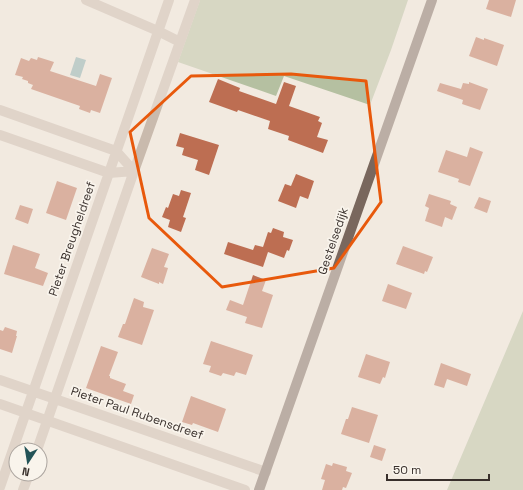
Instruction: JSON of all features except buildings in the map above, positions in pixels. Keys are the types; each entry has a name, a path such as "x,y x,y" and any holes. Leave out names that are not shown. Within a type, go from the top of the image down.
{"main road":[{"name":"Gestelsedijk","path":"260,490 432,0"}],"street":[{"path":"86,0 180,42"},
{"name":"Pieter Breugheldreef","path":"0,487 169,0"},
{"path":"40,442 195,0"},
{"path":"0,110 116,151 134,171"},
{"path":"0,135 109,173 134,171"},
{"name":"Pieter Paul Rubensdreef","path":"0,380 266,472"},
{"path":"0,404 245,490"}],"highlighted area":[{"path":"291,74 366,81 381,202 334,268 222,287 149,218 130,132 191,76"}],"green space":[{"path":"200,0 408,0 370,105 284,76 276,96 178,62"},
{"path":"523,311 523,490 447,490"}],"water":[{"path":"76,57 86,60 80,78 70,75"}]}
